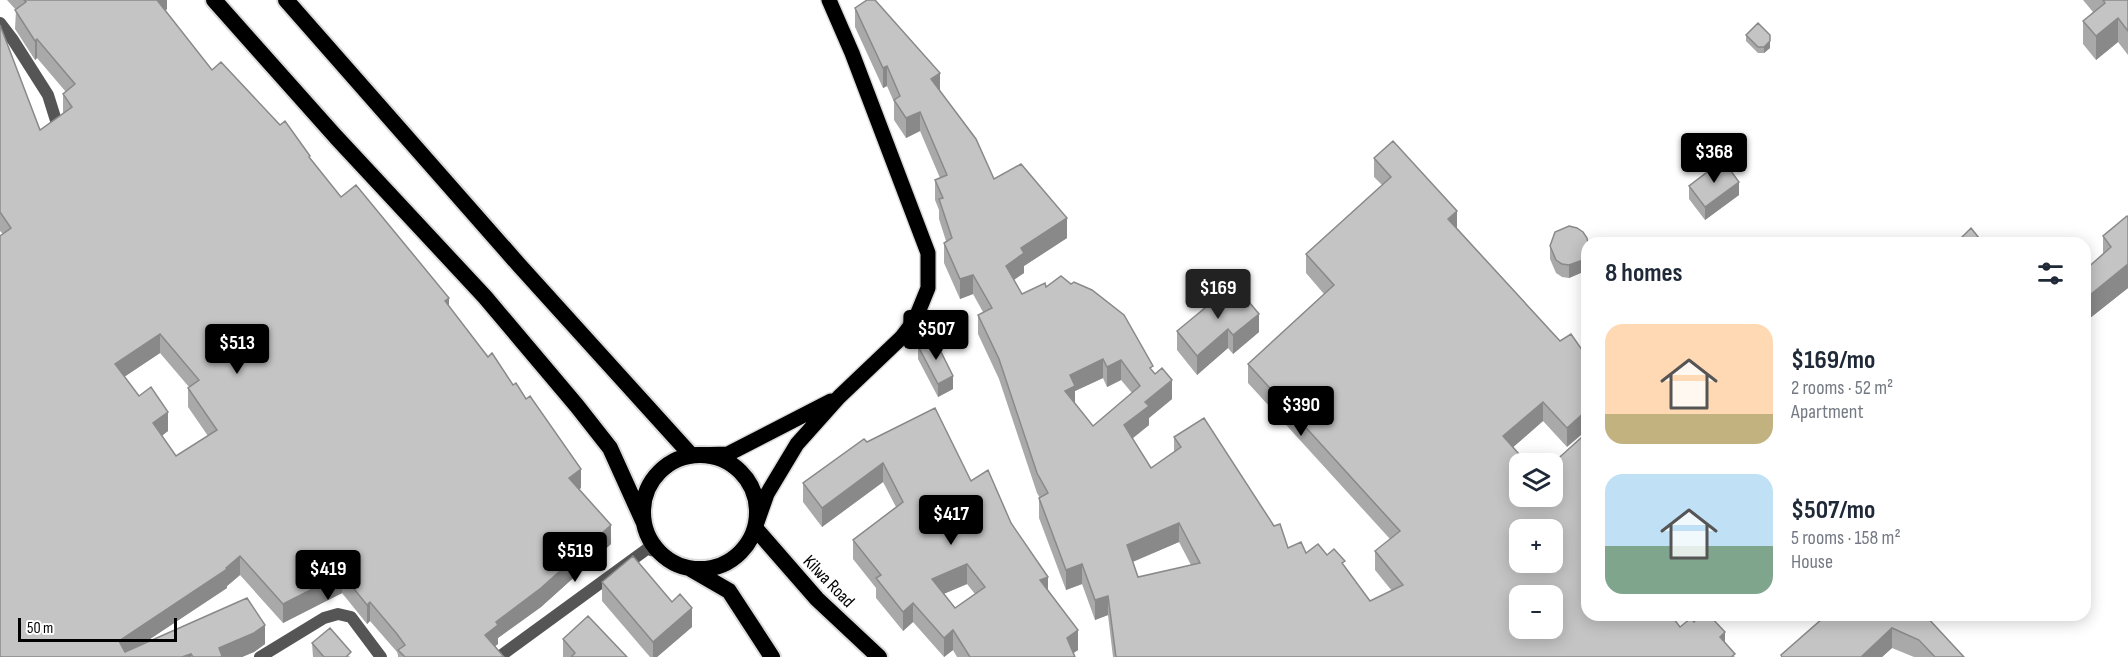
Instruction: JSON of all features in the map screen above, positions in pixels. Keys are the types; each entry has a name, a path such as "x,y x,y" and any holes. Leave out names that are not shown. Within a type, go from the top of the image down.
{"highway":[{"path":"214,0 336,137 485,297 577,406 610,448 643,521 648,538 659,552 672,563 689,568 729,591 772,657"},
{"path":"286,0 691,456"},
{"path":"643,521 643,504 648,488 670,463 691,456 709,455 732,464 749,481 757,504 755,528 746,547 730,561 710,569 689,568"},
{"name":"Kilwa Road","path":"755,528 818,599 879,657"}],"main road":[{"path":"755,528 767,494 797,444 839,397 901,338 915,320 928,288 928,253 852,53 829,0"},
{"path":"691,456 728,454 839,397"}],"street":[{"path":"0,23 48,95 58,127"},
{"path":"499,657 647,549 659,552"},
{"path":"260,657 324,618 338,614 351,617 381,657"}],"building":[{"path":"24,0 157,0 212,70 221,62 280,125 285,121 309,157 341,197 356,185 449,298 445,301 488,357 492,353 513,385 516,383 526,399 530,396 581,469 569,478 611,525 541,588 496,622 498,625 485,635 504,657 405,657 398,650 405,645 397,634 370,602 367,605 342,574 283,604 240,556 227,569 119,641 125,652 247,598 265,625 254,633 219,648 222,656 220,657 193,657 191,654 182,657 0,657 0,236 11,228 0,212 0,25 40,130 72,107 63,94 75,84 37,39 35,41 15,10 26,2","holes":["160,334 199,380 188,388 217,430 176,456 153,423 168,412 151,387 139,396 115,364"]},
{"path":"867,0 875,0 940,73 931,79 976,139 994,179 1021,164 1067,218 1021,248 1024,253 1006,266 1022,294 1045,283 1046,287 1061,276 1071,284 1074,282 1092,290 1124,315 1153,366 1150,368 1155,374 1162,368 1172,380 1145,402 1149,406 1124,425 1151,468 1181,447 1174,437 1204,418 1274,526 1280,524 1288,548 1301,542 1306,553 1318,544 1327,555 1334,549 1345,561 1342,563 1370,601 1403,585 1375,551 1400,531 1248,364 1334,285 1306,254 1391,177 1374,158 1393,141 1457,211 1448,219 1560,341 1571,334 1581,348 1581,415 1567,428 1543,402 1503,436 1518,453 1509,453 1509,507 1563,507 1563,454 1581,438 1581,621 1676,621 1680,627 1687,621 1715,621 1725,632 1720,637 1735,654 1731,657 1116,657 1108,596 1095,600 1082,564 1066,570 1039,498 1048,493 1037,473 999,359 978,315 992,308 973,275 960,279 944,243 952,238 939,199 943,198 935,180 947,175 920,112 906,118 894,100 900,96 887,66 883,68 855,8","holes":["1103,359 1107,367 1121,360 1140,386 1093,426 1065,391 1075,386 1070,375","1179,523 1200,563 1138,577 1127,545"]},
{"path":"2103,0 2128,0 2128,31 2118,18 2096,36 2083,21 2105,3"},
{"path":"1758,23 1770,35 1770,41 1764,47 1758,47 1746,35"},
{"path":"1723,160 1739,182 1705,207 1689,186"},
{"path":"2128,217 2128,264 2091,294 2091,265 2111,247 2103,236"},
{"path":"1569,226 1583,232 1586,237 1581,237 1581,261 1569,265 1556,260 1550,246 1555,232"},
{"path":"1971,228 1978,237 1962,237"},
{"path":"1234,284 1259,314 1233,335 1228,329 1197,356 1177,331"},
{"path":"934,338 953,376 938,384 918,346"},
{"path":"935,408 971,481 988,470 1011,523 1048,577 1040,580 1078,630 1067,638 1075,657 970,657 953,630 944,638 913,603 903,612 876,578 881,575 853,540 903,502 883,463 822,508 803,483 864,439 867,442","holes":["967,564 985,587 955,608 932,579"]},
{"path":"633,556 672,602 680,594 692,608 653,642 602,582"},
{"path":"588,616 627,657 571,657 575,653 563,639"},
{"path":"1820,621 1931,621 1964,657 1935,657 1919,640 1892,628 1861,657 1782,657 1781,655"},
{"path":"330,628 351,652 346,657 324,657 312,643"}]}
